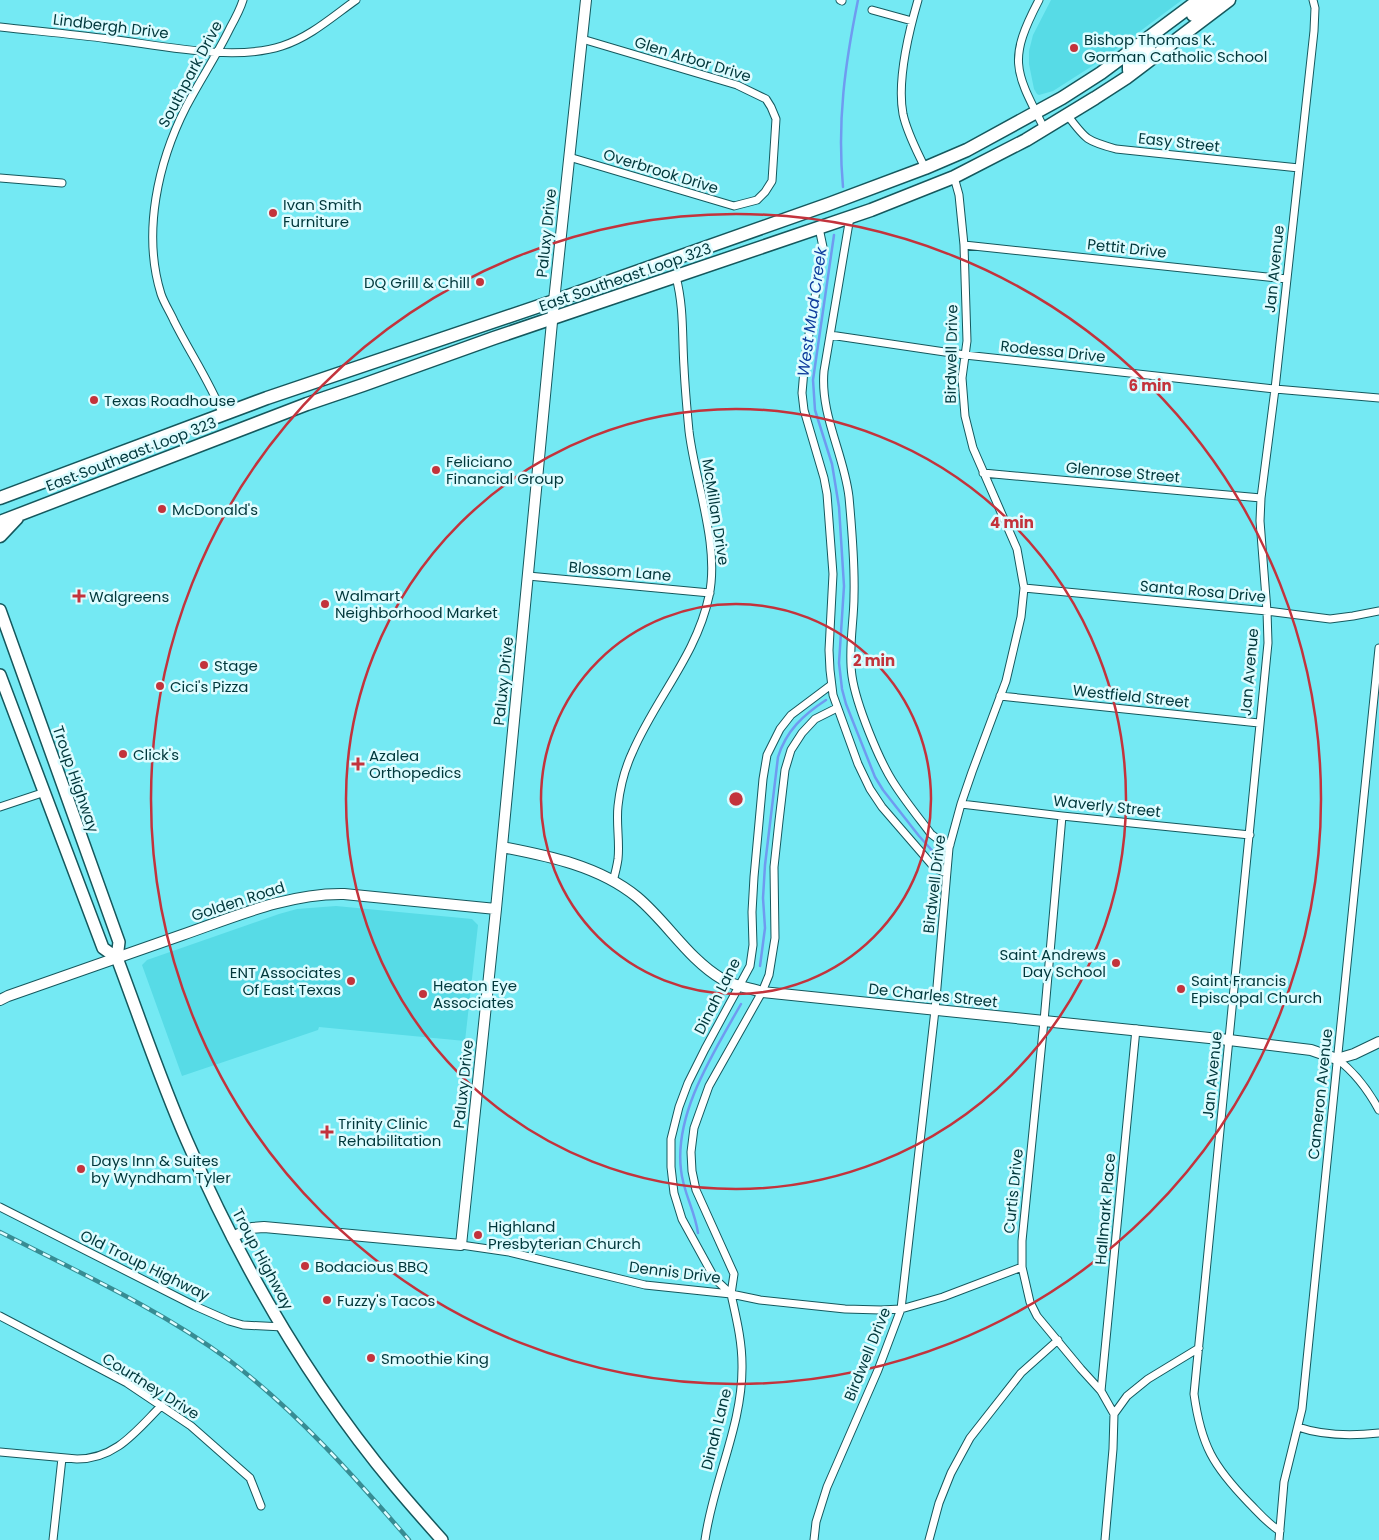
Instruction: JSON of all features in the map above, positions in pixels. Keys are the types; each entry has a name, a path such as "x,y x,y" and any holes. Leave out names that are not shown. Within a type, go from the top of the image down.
{"highway":[{"name":"East Southeast Loop 323","path":"0,498 267,398 554,301 925,168 967,150 1036,113 1102,73 1199,0"},
{"path":"1133,72 1128,67 1131,63 1213,0"},
{"name":"East Southeast Loop 323","path":"0,522 307,404 552,318 850,218 954,177 1068,116 1133,72 1229,0"},
{"path":"0,489 23,489"},
{"path":"0,536 23,514"}],"main road":[{"name":"Troup Highway","path":"0,610 119,942 117,958 187,1141 232,1237 283,1327 342,1418 393,1485 442,1540"},
{"name":"Troup Highway","path":"0,675 103,948 117,958"}],"street":[{"name":"Southpark Drive","path":"223,415 216,396 181,336 161,295 155,264 153,234 163,162 186,107 218,51 243,0"},
{"name":"Lindbergh Drive","path":"0,27 109,38 150,45 254,52 286,44 307,35 356,0"},
{"name":"Paluxy Drive","path":"461,1245 496,909 552,318 586,0"},
{"path":"918,0 912,21 903,79 902,105 908,132 925,168"},
{"path":"1039,0 1023,32 1018,55 1021,78 1045,130"},
{"name":"Jan Avenue","path":"1280,1531 1271,1526 1233,1487 1212,1460 1205,1444 1194,1394 1268,643 1260,521 1261,498 1275,389 1314,31 1315,8 1313,0"},
{"path":"872,10 912,21"},
{"name":"Glen Arbor Drive","path":"582,39 737,85 766,99 772,107 776,119 772,181 757,200 746,203"},
{"name":"Easy Street","path":"1068,116 1086,138 1095,143 1116,149 1299,168"},
{"name":"Overbrook Drive","path":"569,157 723,204 734,206 746,203"},
{"name":"Birdwell Drive","path":"814,1540 816,1522 827,1487 878,1370 901,1309 935,1010 950,845 961,804 1012,660 1021,617 1024,588 1017,549 973,448 965,416 962,378 967,341 964,245 959,195 954,177"},
{"path":"0,178 62,183"},
{"path":"850,218 824,371 823,390 827,414 840,456 849,496 854,566 854,599 850,653 854,687 872,736 894,783 932,834 950,845"},
{"path":"819,228 824,247 805,358 802,393 804,410 827,494 833,574 829,650 831,685 837,708 858,764 876,798 933,866 946,873"},
{"name":"Pettit Drive","path":"964,245 1287,279"},
{"name":"McMillan Drive","path":"613,881 618,858 618,806 623,778 632,752 696,637 704,619 710,593 711,557 689,433 681,294 676,277"},
{"name":"Rodessa Drive","path":"830,334 965,356 1275,389 1379,398"},
{"name":"Glenrose Street","path":"983,473 1261,498"},
{"name":"Blossom Lane","path":"528,576 710,593"},
{"name":"Santa Rosa Drive","path":"1024,588 1267,611 1330,619 1379,611"},
{"name":"Cameron Avenue","path":"1280,1540 1284,1482 1302,1409 1379,648"},
{"name":"Dinah Lane","path":"731,1294 715,1279 682,1219 674,1193 671,1167 671,1139 679,1107 688,1083 750,966 753,945 754,877 767,755 780,729 790,715 831,685"},
{"name":"Westfield Street","path":"1000,696 1259,723"},
{"name":"Dinah Lane","path":"705,1540 721,1469 736,1417 741,1389 742,1366 741,1337 731,1294 734,1274 696,1190 692,1172 691,1152 694,1128 709,1086 762,992 769,975 775,938 774,867 785,770 791,750 805,730 822,715 837,708"},
{"path":"0,807 45,792"},
{"name":"Waverly Street","path":"961,804 1062,816 1250,834"},
{"name":"Curtis Drive","path":"1062,816 1022,1241 1022,1267 1030,1302 1037,1316 1081,1370 1101,1391 1114,1414"},
{"name":"De Charles Street","path":"502,847 556,858 578,865 613,881 636,897 702,964 724,980 762,992 1044,1022 1136,1029 1311,1050 1337,1059 1351,1070 1371,1094 1379,1110"},
{"name":"Golden Road","path":"0,1000 259,908 292,899 344,894 496,909"},
{"name":"Hallmark Place","path":"1101,1391 1136,1029"},
{"path":"1337,1059 1354,1054 1379,1042"},
{"name":"Old Troup Highway","path":"0,1207 194,1306 229,1321 243,1325 283,1327"},
{"name":"Dennis Drive","path":"232,1237 252,1228 264,1227 461,1245 509,1252 645,1285 845,1309 901,1309 943,1297 1022,1267"},
{"name":"Courtney Drive","path":"0,1316 127,1383 192,1426 250,1478 261,1506"},
{"path":"929,1540 939,1503 951,1473 970,1438 1021,1373 1058,1340"},
{"path":"1105,1540 1114,1414 1127,1396 1148,1379 1199,1348"},
{"path":"0,1452 62,1458 89,1459 103,1456 122,1445 162,1406"},
{"path":"1298,1427 1317,1433 1349,1435 1379,1433"},
{"path":"53,1540 62,1458"}],"shaded area":[{"name":"Bishop Thomas K. Gorman Catholic School","path":"1051,0 1182,0 1100,61 1053,91 1039,95 1034,89 1029,64 1029,51 1033,35"},
{"path":"336,906 472,919 478,925 465,1041 319,1027 318,1030 182,1076 142,965 147,960 279,914 297,909"}],"waterway":[{"name":"West Mud Creek","path":"843,187 841,163 843,93 858,0"},
{"name":"West Mud Creek","path":"834,235 813,380 815,410 832,464 839,507 844,586 839,663 842,689 846,704 875,777 919,836 937,856"},
{"path":"760,966 765,928 763,898 765,865 778,757 781,748 796,724 826,700"},
{"path":"698,1233 684,1186 680,1148 690,1105 698,1084 741,1004"}],"railway":[{"path":"0,1232 146,1307 229,1360 301,1422 346,1468 409,1540"}],"place":[{"name":"Bishop Thomas K. Gorman Catholic School","path":"1074,48"},
{"name":"Ivan Smith Furniture","path":"273,213"},
{"name":"DQ Grill & Chill","path":"480,282"},
{"name":"Texas Roadhouse","path":"94,400"},
{"name":"Feliciano Financial Group","path":"436,470"},
{"name":"McDonald's","path":"162,509"},
{"name":"Walgreens","path":"79,596"},
{"name":"Walmart Neighborhood Market","path":"325,604"},
{"name":"Stage","path":"204,665"},
{"name":"Cici's Pizza","path":"160,686"},
{"name":"Click's","path":"123,754"},
{"name":"Azalea Orthopedics","path":"358,764"},
{"name":"Saint Andrews Day School","path":"1116,963"},
{"name":"ENT Associates Of East Texas","path":"351,981"},
{"name":"Saint Francis Episcopal Church","path":"1181,989"},
{"name":"Heaton Eye Associates","path":"423,994"},
{"name":"Trinity Clinic Rehabilitation","path":"327,1132"},
{"name":"Days Inn & Suites by Wyndham Tyler","path":"81,1169"},
{"name":"Highland Presbyterian Church","path":"478,1235"},
{"name":"Bodacious BBQ","path":"305,1266"},
{"name":"Fuzzy's Tacos","path":"327,1300"},
{"name":"Smoothie King","path":"371,1358"}]}
